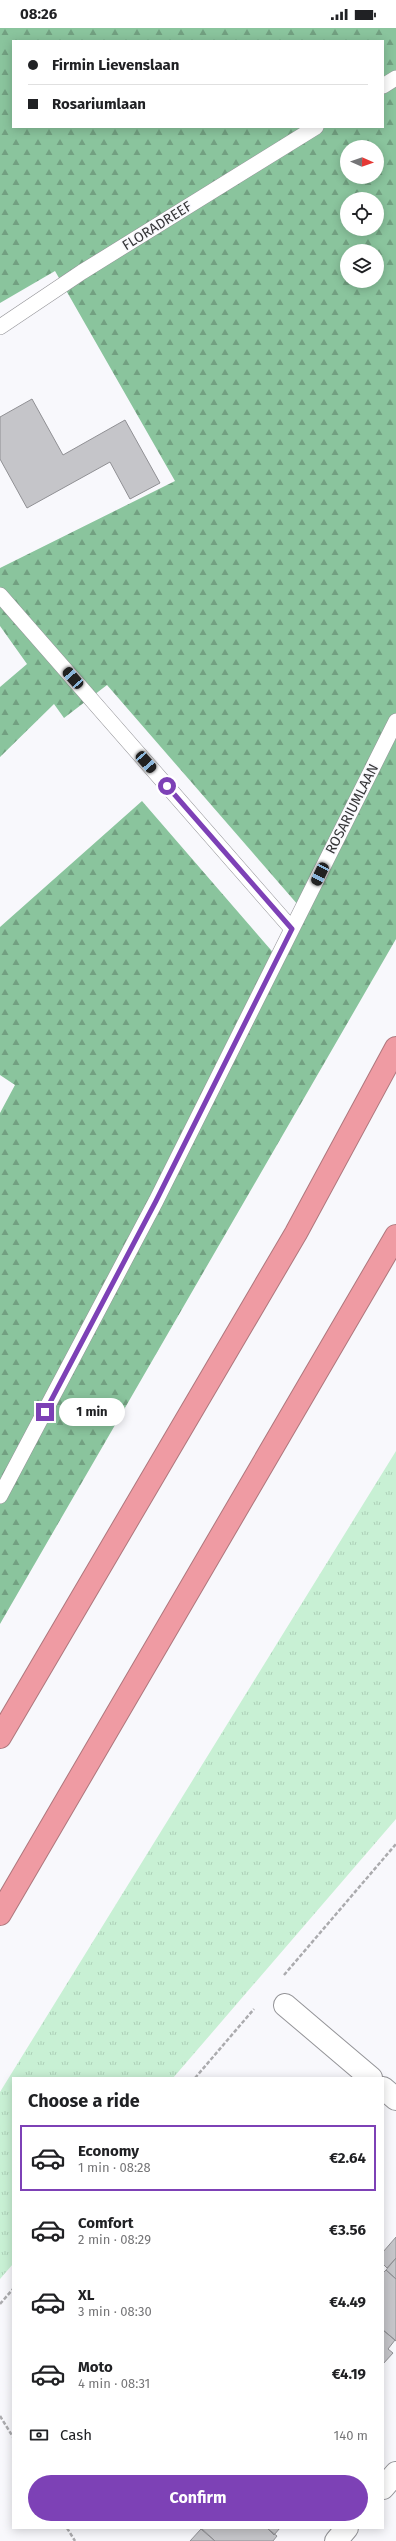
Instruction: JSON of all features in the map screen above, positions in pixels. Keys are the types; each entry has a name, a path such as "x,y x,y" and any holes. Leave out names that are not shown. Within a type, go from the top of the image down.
{"highway":[{"path":"0,1737 296,1233 396,1048"},
{"path":"0,1914 396,1236"}],"street":[{"path":"285,2005 370,2077"},
{"path":"384,2089 396,2099"},
{"path":"384,2487 396,2473"},
{"path":"336,2541 346,2529"}],"lane":[{"path":"384,85 396,78"},
{"name":"FLORADREEF","path":"0,327 82,272 314,128"},
{"path":"0,594 292,929"},
{"name":"ROSARIUMLAAN","path":"0,1496 156,1201 396,721"}],"path":[{"path":"279,1980 396,1844"},
{"path":"196,2077 259,2004"},
{"path":"0,2304 12,2290"},
{"path":"0,2416 12,2435"},
{"path":"68,2529 75,2541"}],"green space":[{"path":"0,28 396,28 396,939 0,1624 0,1113 15,1085 0,1075 0,927 142,801 277,957 305,913 107,685 64,718 54,704 0,757 0,687 27,664 0,626 0,568 175,481 55,271 0,303"},
{"path":"396,1451 396,1819 174,2077 12,2077 12,2265 0,2279 0,2092"}],"building":[{"path":"32,399 63,455 125,420 160,483 130,499 110,462 27,508 0,459 0,417"},
{"path":"396,2237 396,2258 387,2268 384,2265 384,2251"},
{"path":"396,2258 396,2279 386,2270"},
{"path":"386,2270 396,2279 396,2341 384,2331 384,2272"},
{"path":"384,2331 395,2340 388,2349 393,2353 384,2363"},
{"path":"201,2529 202,2530 215,2541 190,2541"},
{"path":"202,2529 268,2529 277,2536 273,2541 215,2541"},
{"path":"268,2529 279,2529 274,2535"}],"route":[{"path":"45,1412 156,1201 292,929 167,786"}]}
